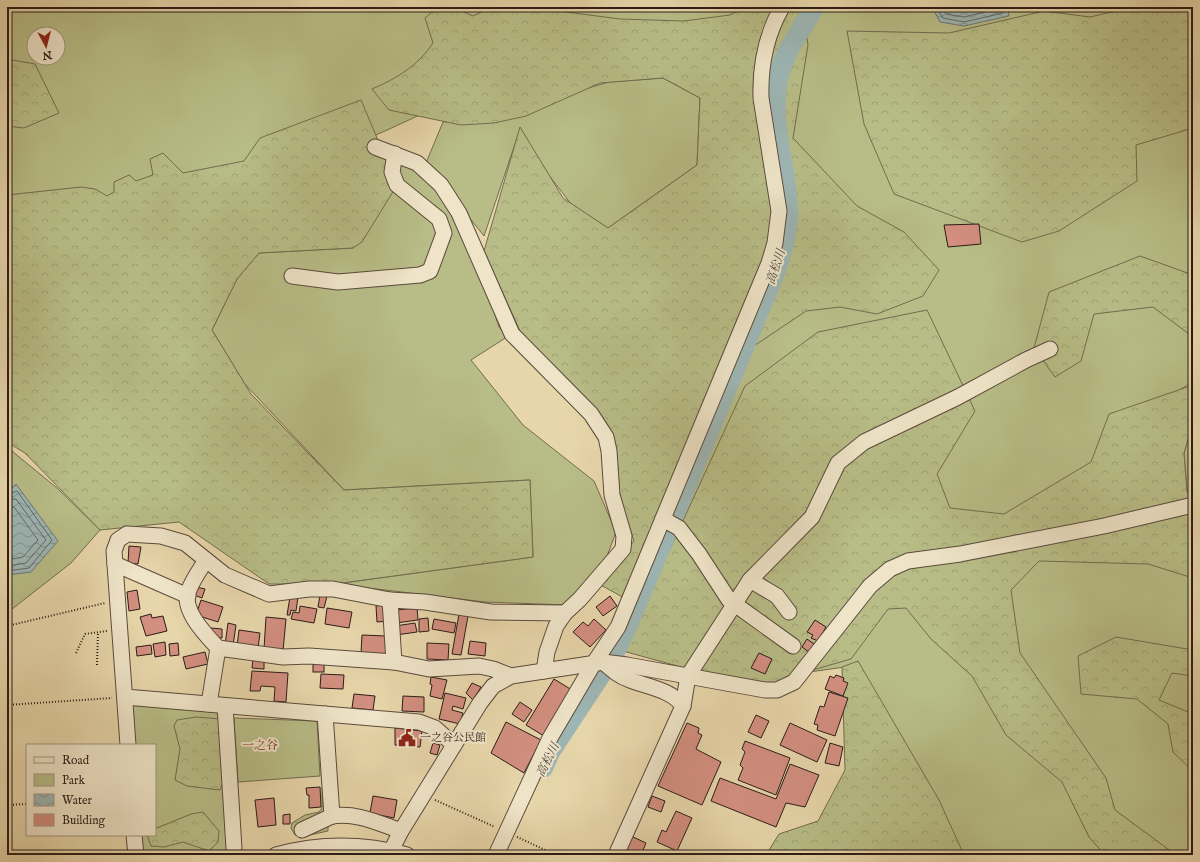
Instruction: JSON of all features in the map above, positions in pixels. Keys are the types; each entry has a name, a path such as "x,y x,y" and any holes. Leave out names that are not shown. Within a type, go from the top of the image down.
{"street":[{"path":"496,855 512,834 550,738 598,663 618,627 766,270 775,243 779,210 760,84 766,47 772,27 782,7"},
{"path":"375,147 417,163 440,185 460,213 512,334 591,414 606,437 609,451 612,495 624,536 622,549 580,599 564,613 556,626 547,652 544,671"},
{"path":"292,276 338,282 420,275 430,271 444,233 439,218 397,184 392,172 395,154"},
{"path":"616,855 683,706 688,676 750,580 812,517 838,463 864,442 958,397 1026,360 1050,349"},
{"path":"389,853 423,794 493,686 512,676 598,663 627,665 765,690 777,690 787,687 794,682 870,586 890,569 908,561 960,554 1104,526 1193,506"},
{"path":"664,519 679,528 700,554 725,595 793,646"},
{"path":"128,744 114,564 114,551 118,540 127,534 161,536 185,543 225,575 269,594 310,589 333,589 390,600 425,602 491,612 564,613"},
{"path":"206,560 188,591 189,608 200,630 218,648 283,657 309,656 394,662 429,669 479,666 494,669 512,676"},
{"path":"114,564 188,596"},
{"path":"750,580 777,596 789,612"},
{"path":"390,600 394,662"},
{"path":"209,704 218,648"},
{"path":"598,663 629,680 677,697 683,706"},
{"path":"125,697 419,722 435,728 454,746"},
{"path":"225,706 234,848"},
{"path":"325,714 332,816"},
{"path":"302,830 332,816 343,814 364,818 401,831"},
{"path":"134,836 136,855"},
{"path":"276,855 300,848 329,846 363,846 389,853 407,855"}],"path":[{"path":"7,626 117,600"},
{"path":"76,653 85,634 120,629"},
{"path":"97,665 98,632"},
{"path":"7,705 125,697"},
{"path":"423,794 556,855"},
{"path":"10,855 7,806 26,804"}],"green space":[{"path":"7,7 1193,7 1193,382 1118,426 1193,535 1193,855 941,855 845,667 802,673 669,664 663,563 727,56 515,71 385,131 121,240 7,307"},
{"path":"438,7 453,7 473,16 492,7 528,7 620,19 684,21 730,15 746,7 802,7 808,45 793,138 857,206 904,232 939,270 923,296 877,314 840,307 806,311 742,354 711,404 626,599 599,584 634,541 620,499 617,456 607,424 520,331 484,251 520,127 563,198 608,228 697,165 700,98 663,78 600,83 526,116 494,123 461,125 389,110 372,89 390,81 414,65 427,51 433,43 425,18"},
{"path":"1133,7 1193,7 1193,128 1136,145 1137,181 1059,231 1022,242 894,194 864,124 847,31 949,33 1044,11 1090,17"},
{"path":"7,59 26,62 26,66 36,66 59,113 24,128 7,126"},
{"path":"663,78 700,98 697,165 608,228 571,204 518,135 484,236 426,163 443,122 506,120 557,97 609,82"},
{"path":"361,100 397,185 362,242 353,248 259,253 237,279 212,330 251,394 344,490 530,480 533,557 335,584 269,584 179,522 100,530 25,453 7,442 7,195 81,187 95,189 107,196 114,192 114,182 129,175 136,181 153,175 150,159 163,153 183,173 244,161 260,138"},
{"path":"399,165 419,165 469,235 499,327 507,337 471,360 523,425 594,481 616,532 606,559 568,605 485,602 335,584 533,557 530,480 344,490 244,383 212,330 237,279 259,253 353,248"},
{"path":"1140,256 1193,275 1193,337 1153,307 1094,314 1081,361 1055,377 1034,348 1049,292"},
{"path":"927,310 975,411 937,474 950,508 1004,514 1091,462 1109,414 1193,385 1193,423 1184,453 1187,492 1193,493 1193,578 1148,564 1039,561 1011,590 1020,653 1106,778 1115,810 1176,855 1105,855 1089,837 1062,782 1006,735 972,676 931,639 906,608 888,609 851,659 802,673 781,684 761,683 710,675 623,651 745,386 818,332"},
{"path":"1193,423 1193,493 1187,492 1184,453"},
{"path":"7,447 57,488 100,530 71,563 7,613"},
{"path":"1116,637 1193,650 1193,676 1172,673 1159,700 1193,714 1193,771 1173,752 1168,724 1137,699 1081,694 1078,656"},
{"path":"858,661 939,800 964,855 766,855 779,834 818,821 845,770 842,667"},
{"path":"130,705 221,712 230,852 221,855 140,855 138,836 156,836 156,744 133,744"},
{"path":"196,717 220,719 225,776 220,790 187,786 175,780 180,749 174,726 177,720"},
{"path":"234,718 317,721 320,776 238,782"},
{"path":"327,786 328,831 305,836 295,835 291,828 292,823 305,815 319,812 322,808 322,787"},
{"path":"203,812 219,831 218,842 209,851 183,842 164,847 151,846 147,836 156,836 156,827 157,828 191,814"}],"water":[{"path":"932,7 1008,7 1009,16 964,26 940,22"},
{"path":"16,484 58,541 31,572 7,575 7,493"}],"building":[{"path":"979,224 981,244 948,247 944,225"},
{"path":"129,546 141,547 138,564 128,563"},
{"path":"196,587 205,589 202,598 194,595"},
{"path":"137,590 140,609 129,611 127,592"},
{"path":"320,595 327,596 324,608 318,607"},
{"path":"610,596 617,606 603,616 596,607"},
{"path":"290,597 298,597 296,611 291,610 290,615 287,615"},
{"path":"201,600 223,607 218,622 196,615"},
{"path":"386,604 388,621 377,622 376,606"},
{"path":"300,606 317,609 314,623 291,619 293,612 299,613"},
{"path":"327,608 352,612 349,628 325,624"},
{"path":"417,608 418,620 396,623 395,610"},
{"path":"151,614 152,618 163,616 167,631 146,636 140,617"},
{"path":"459,614 468,616 461,655 452,654"},
{"path":"266,617 286,619 283,651 264,649"},
{"path":"428,618 429,631 419,632 419,619"},
{"path":"434,619 456,623 454,633 432,629"},
{"path":"594,619 606,630 590,647 573,632 583,622 588,626"},
{"path":"815,620 826,627 818,641 811,638 813,635 807,632"},
{"path":"228,623 236,625 233,646 225,645"},
{"path":"415,623 417,632 396,635 395,626"},
{"path":"211,628 222,629 222,638 211,637"},
{"path":"239,630 260,633 258,648 237,646"},
{"path":"362,635 386,636 386,654 361,653"},
{"path":"807,639 814,644 809,652 802,647"},
{"path":"470,641 486,643 485,656 468,654"},
{"path":"165,642 166,655 155,657 153,644"},
{"path":"178,643 179,655 170,656 169,644"},
{"path":"427,643 449,644 448,660 427,659"},
{"path":"151,645 152,654 137,656 136,647"},
{"path":"205,652 208,664 186,669 183,657"},
{"path":"759,653 772,659 765,674 751,668"},
{"path":"253,658 264,658 264,669 252,668"},
{"path":"313,659 324,659 324,672 313,672"},
{"path":"252,671 288,673 286,702 274,701 275,687 261,686 260,691 250,691"},
{"path":"321,674 344,675 343,689 320,688"},
{"path":"836,675 844,678 843,681 848,683 843,696 825,689 830,676 834,678"},
{"path":"431,677 447,680 442,699 430,696 432,685 430,684"},
{"path":"554,679 572,690 544,736 526,725"},
{"path":"472,683 481,687 473,700 466,693"},
{"path":"829,692 848,698 835,736 817,730 818,725 814,724 820,706 824,707"},
{"path":"445,693 466,698 463,709 453,706 452,710 463,713 460,724 439,719"},
{"path":"354,694 375,696 373,710 352,708"},
{"path":"403,696 424,697 424,712 402,711"},
{"path":"520,702 532,710 524,722 512,714"},
{"path":"756,715 769,721 761,738 748,732"},
{"path":"506,722 541,740 524,773 491,753"},
{"path":"687,723 699,728 698,733 702,735 696,749 721,762 702,805 658,786"},
{"path":"790,723 827,740 817,762 780,745"},
{"path":"395,728 422,731 420,747 395,745"},
{"path":"745,741 790,758 776,795 738,780 743,768 740,765 745,752 742,749"},
{"path":"433,743 440,745 437,755 430,753"},
{"path":"830,743 843,747 839,766 825,763"},
{"path":"790,764 819,775 805,807 786,803 776,827 711,801 720,778 776,799"},
{"path":"320,787 321,807 309,808 309,795 307,795 306,788"},
{"path":"373,796 397,800 394,818 370,813"},
{"path":"652,796 665,801 661,812 648,807"},
{"path":"274,798 276,825 258,827 255,800"},
{"path":"676,811 692,818 677,851 657,842 662,830 666,832"},
{"path":"290,814 290,824 283,824 283,815"},
{"path":"631,836 646,843 641,855 625,849"}],"waterway":[{"name":"高松川","path":"673,518 775,273 782,251 787,229 788,214 785,180 777,130 776,97 778,80 780,70 788,51 815,7"},
{"name":"高松川","path":"614,654 669,527"},
{"name":"高松川","path":"543,768 550,752 604,670"}],"place":[{"name":"一之谷公民館","path":"407,738"}],"district":[{"name":"一之谷","path":"260,745"}]}
